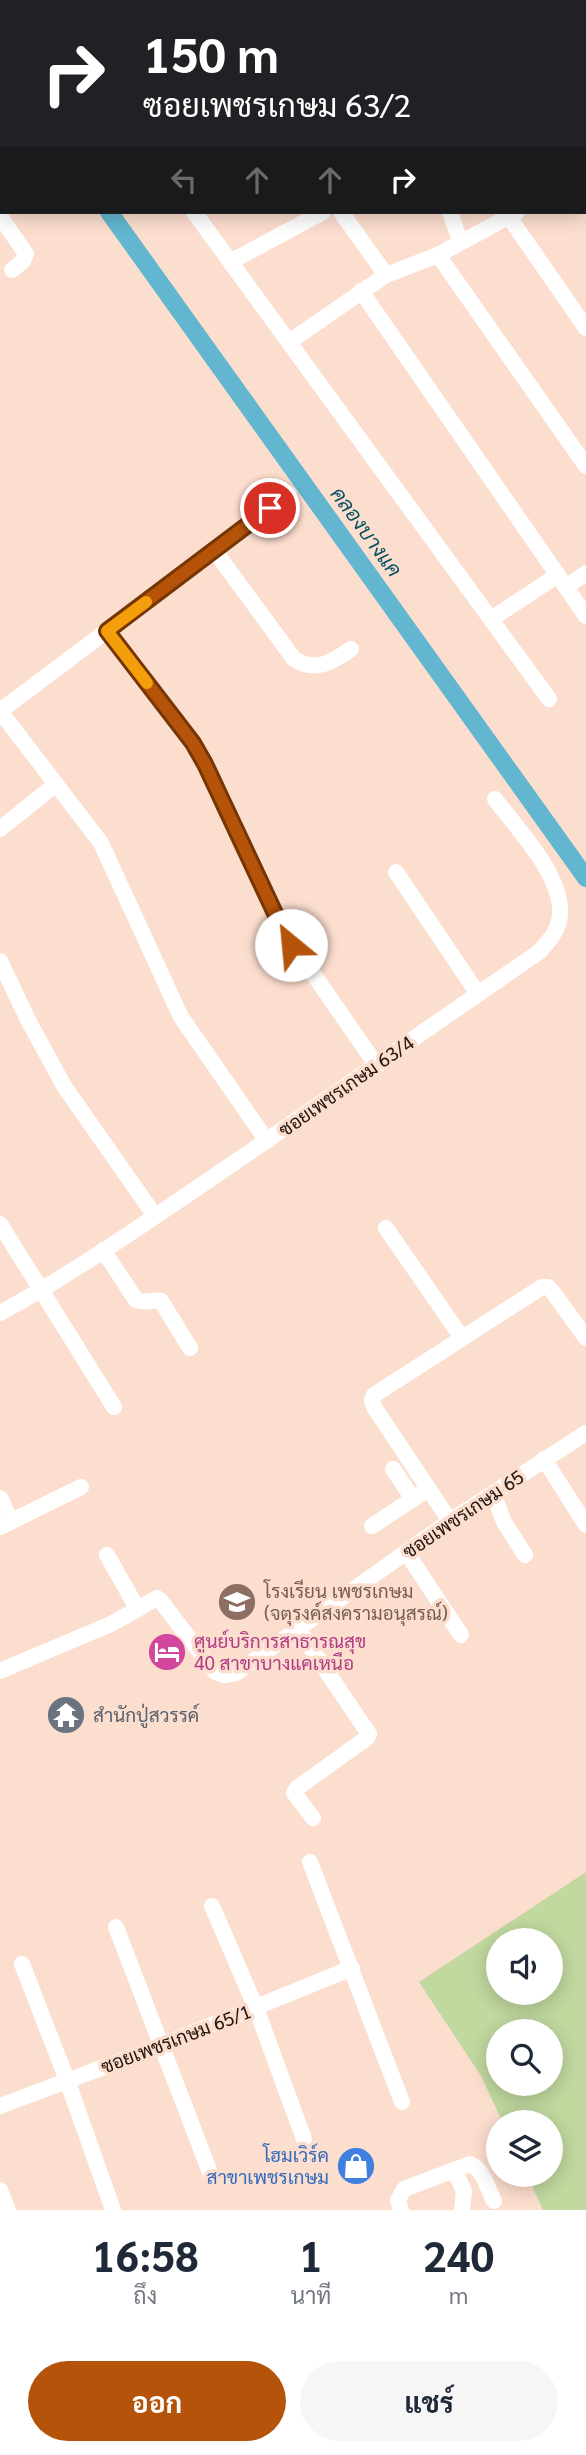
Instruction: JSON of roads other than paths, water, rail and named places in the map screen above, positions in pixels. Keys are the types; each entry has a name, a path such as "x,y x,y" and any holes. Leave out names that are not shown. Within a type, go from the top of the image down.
{"street":[{"path":"195,214 549,699"},
{"path":"230,262 319,214"},
{"path":"342,214 386,275"},
{"path":"451,214 460,241"},
{"path":"289,342 386,275 438,255 513,214 586,328"},
{"path":"0,216 26,254 23,261 12,270"},
{"path":"438,255 586,466"},
{"path":"362,290 586,616"},
{"path":"267,1141 181,1017 101,843 0,711 289,494"},
{"path":"214,550 294,659 317,667 330,663 351,649"},
{"path":"491,619 562,581 586,573"},
{"path":"107,631 193,743 222,797 281,926 377,1066"},
{"path":"0,829 56,784"},
{"name":"ซอยเพชรเกษม 63/4","path":"0,1313 42,1290 267,1141 539,952 552,938 560,915 556,890 548,871 495,799"},
{"path":"396,872 478,994"},
{"path":"0,961 64,1086 155,1216"},
{"path":"0,1224 114,1407"},
{"path":"386,1228 462,1338"},
{"path":"103,1250 136,1300 142,1303 161,1301 190,1348"},
{"path":"450,1521 374,1407 374,1395 542,1287 548,1287 552,1291 586,1338"},
{"name":"ซอยเพชรเกษม 65","path":"0,1671 111,1624 154,1598 160,1600 215,1672 224,1675 236,1673 450,1521 586,1433"},
{"path":"544,1459 586,1525"},
{"path":"393,1469 413,1499"},
{"path":"0,1498 6,1524 81,1487"},
{"path":"372,1526 428,1489"},
{"path":"491,1495 525,1555"},
{"path":"406,1552 461,1635"},
{"path":"107,1555 137,1608"},
{"path":"298,1629 369,1734 297,1788 294,1793 297,1799 313,1818"},
{"path":"310,1861 402,2102"},
{"path":"212,1906 256,2008 304,2139"},
{"path":"116,1927 211,2175"},
{"path":"22,1964 113,2210"},
{"name":"ซอยเพชรเกษม 65/1","path":"0,2106 160,2046 352,1968"},
{"path":"401,2210 398,2200 404,2189 470,2164 475,2165 494,2201"},
{"path":"454,2170 464,2191 462,2210"},
{"path":"0,2190 8,2210"}],"waterway":[{"name":"คลองบางแค","path":"110,214 586,878"}],"place":[{"name":"โรงเรียน เพชรเกษม (จตุรงค์สงครามอนุสรณ์)","path":"237,1602"},
{"name":"ศูนย์บริการสาธารณสุข 40 สาขาบางแคเหนือ","path":"167,1652"},
{"name":"สำนักปู่สวรรค์","path":"66,1715"},
{"name":"โฮมเวิร์ค สาขาเพชรเกษม","path":"356,2166"}]}
